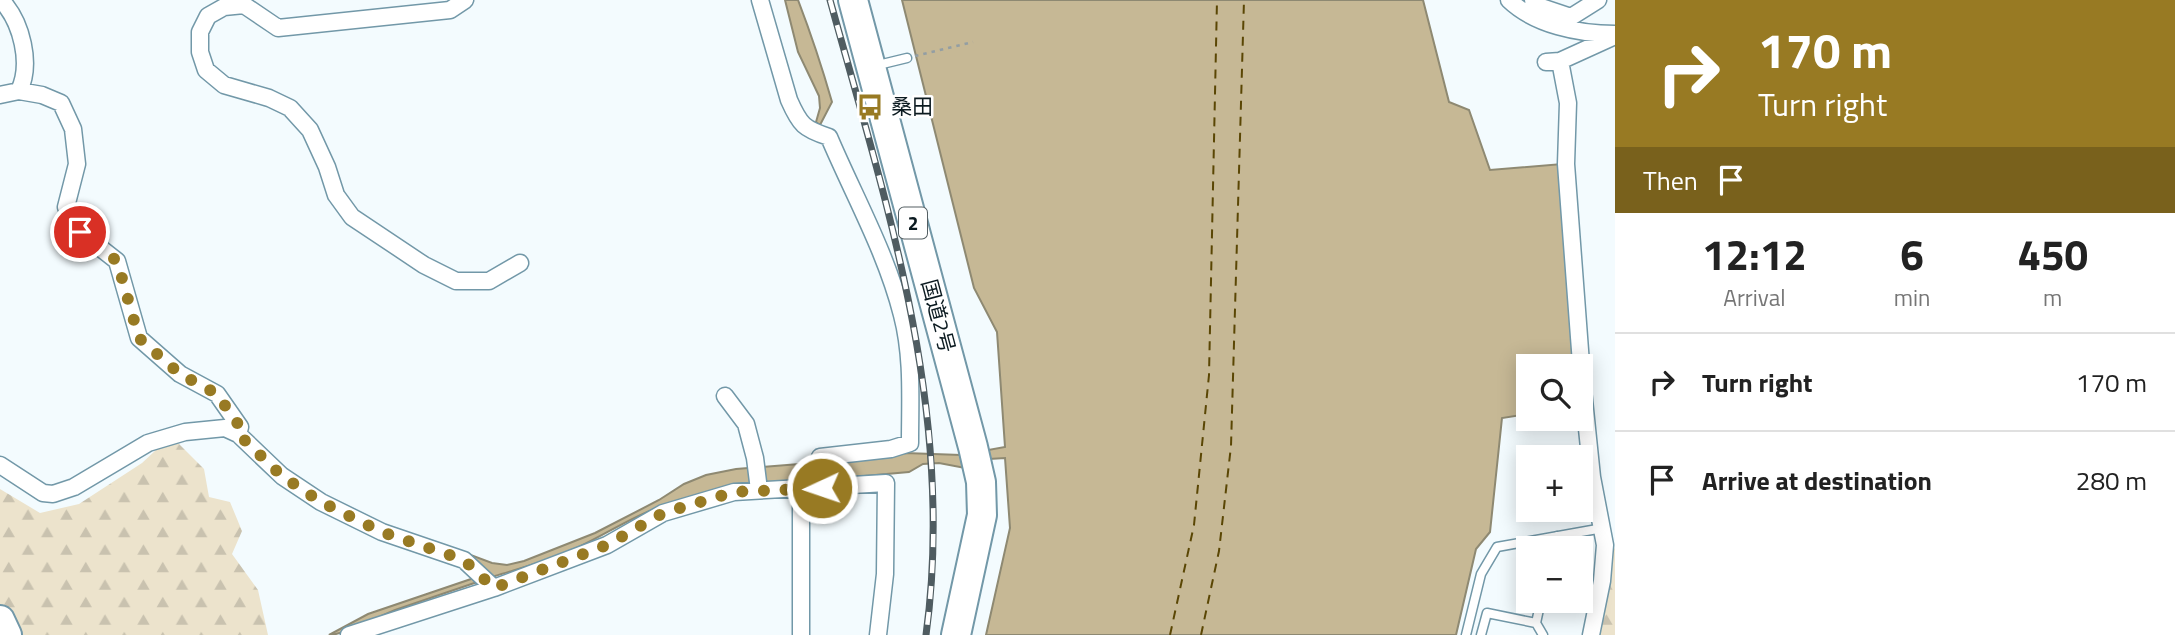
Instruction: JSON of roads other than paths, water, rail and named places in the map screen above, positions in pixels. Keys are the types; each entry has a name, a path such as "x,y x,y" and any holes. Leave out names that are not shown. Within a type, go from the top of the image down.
{"highway":[{"name":"国道2号","path":"853,0 976,456 982,515 956,635"},
{"path":"0,620 7,635"}],"street":[{"path":"1,0 9,8 27,64 19,91"},
{"path":"465,0 450,10 278,28 244,5 224,7 208,16 200,32 200,52 206,70 224,85 269,98 290,108 310,130 327,167 335,195 352,217 425,265 456,281 489,281 520,263"},
{"path":"760,0 795,115 808,130 829,136 886,261 902,317 910,370 910,443 891,449 820,457 822,488"},
{"path":"1508,0 1521,11 1552,23 1615,35"},
{"path":"1533,0 1538,6 1571,17 1598,0"},
{"path":"1591,635 1602,581 1606,518 1592,477 1566,164 1567,103 1553,61 1615,35"},
{"path":"0,95 19,91 42,95 61,103 73,129 77,164 66,207 72,222 80,232 117,261 139,338 180,374 217,394 240,427 238,434"},
{"path":"725,396 746,424 755,457 759,490"},
{"path":"0,465 43,493 53,494 74,487 148,443 185,432 225,428 238,434 282,476 321,502 382,532 464,560 487,581"},
{"path":"349,635 487,581 607,545 663,513 734,492 886,483 885,574 878,635"},
{"path":"801,489 804,634"}],"lane":[{"path":"871,67 907,58"},
{"path":"1557,536 1606,518"},
{"path":"1466,635 1481,574 1497,547 1516,544"},
{"path":"1481,635 1487,613 1536,623"},
{"path":"1538,613 1536,623 1543,635"}],"railway":[{"path":"830,0 894,235 911,313 924,393 932,472 933,553 926,635"}],"place":[{"name":"桑田","path":"870,107"}]}
